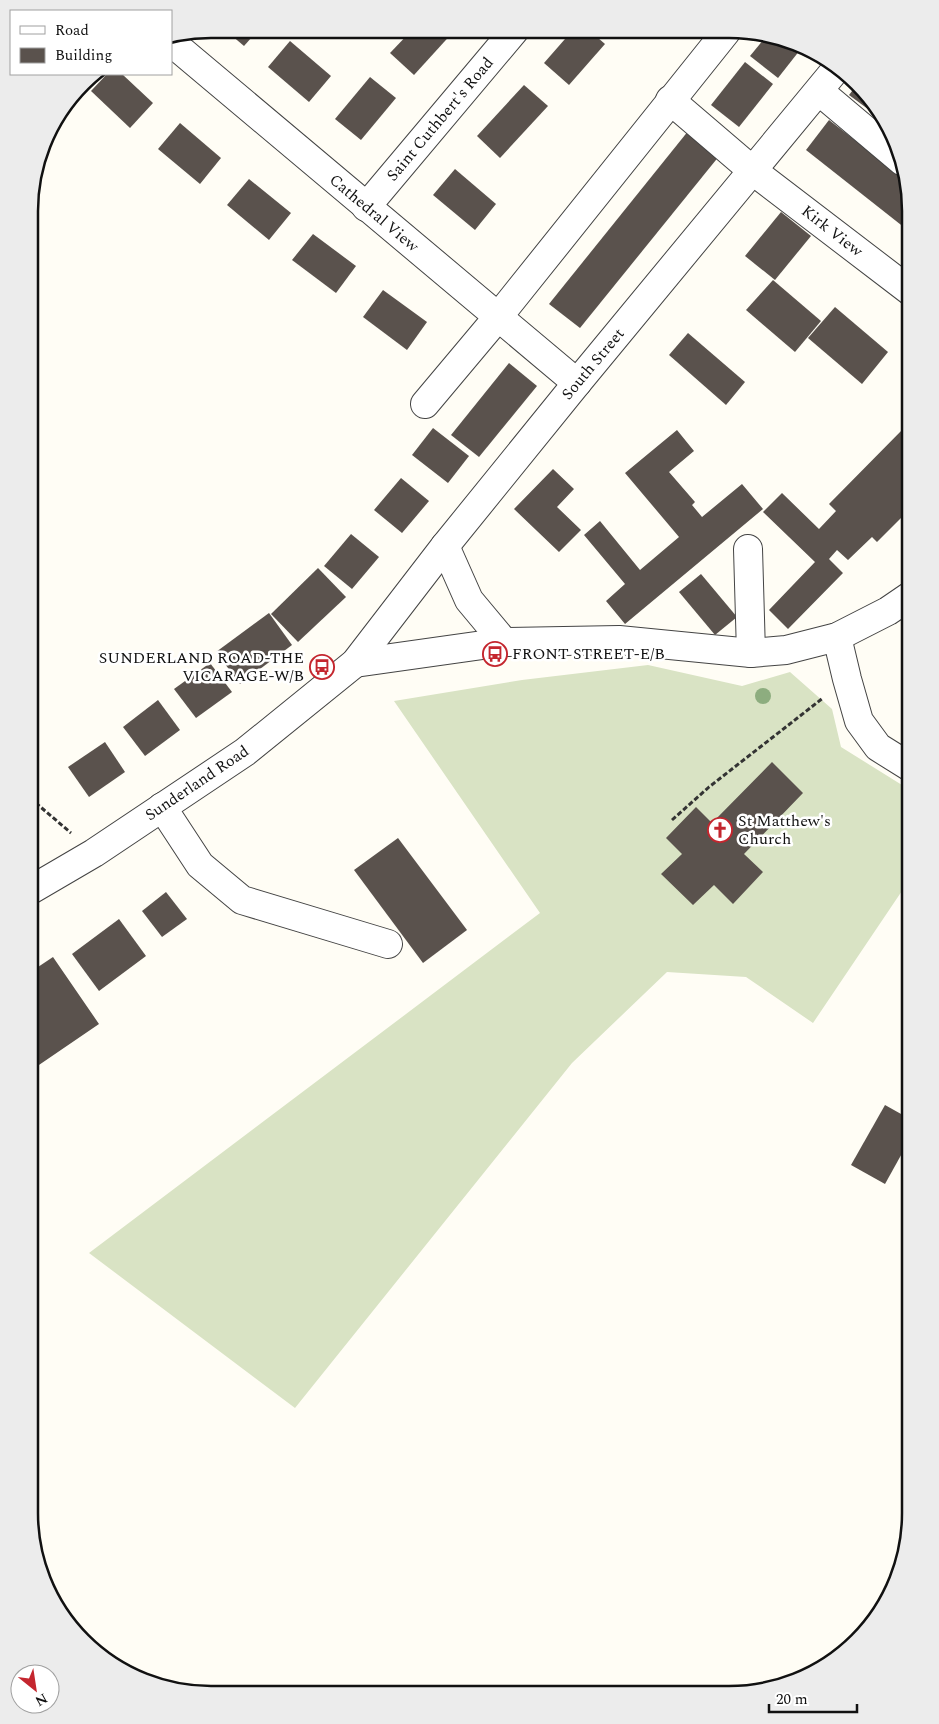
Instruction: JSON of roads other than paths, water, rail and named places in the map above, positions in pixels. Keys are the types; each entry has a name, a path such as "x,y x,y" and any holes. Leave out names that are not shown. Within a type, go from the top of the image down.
{"street":[{"name":"Saint Cuthbert's Road","path":"366,207 508,38"},
{"path":"425,404 498,317 721,38"},
{"name":"Cathedral View","path":"172,43 577,383"},
{"name":"South Street","path":"355,663 445,546 577,383 833,73"},
{"path":"819,91 891,151"},
{"name":"Kirk View","path":"670,100 753,171 902,285"},
{"path":"445,546 469,600 504,642"},
{"path":"748,549 751,653"},
{"path":"355,663 504,642 619,640 751,653 786,650 837,637 888,611 902,602"},
{"path":"837,637 859,721 878,747 902,762"},
{"name":"Sunderland Road","path":"38,886 94,853 245,752 355,663"},
{"path":"162,807 200,865 242,900 388,944"}],"place":[{"name":"FRONT STREET-E/B","path":"495,654"},
{"name":"SUNDERLAND ROAD-THE VICARAGE-W/B","path":"322,667"},
{"name":"St Matthew's Church","path":"720,830"}]}
